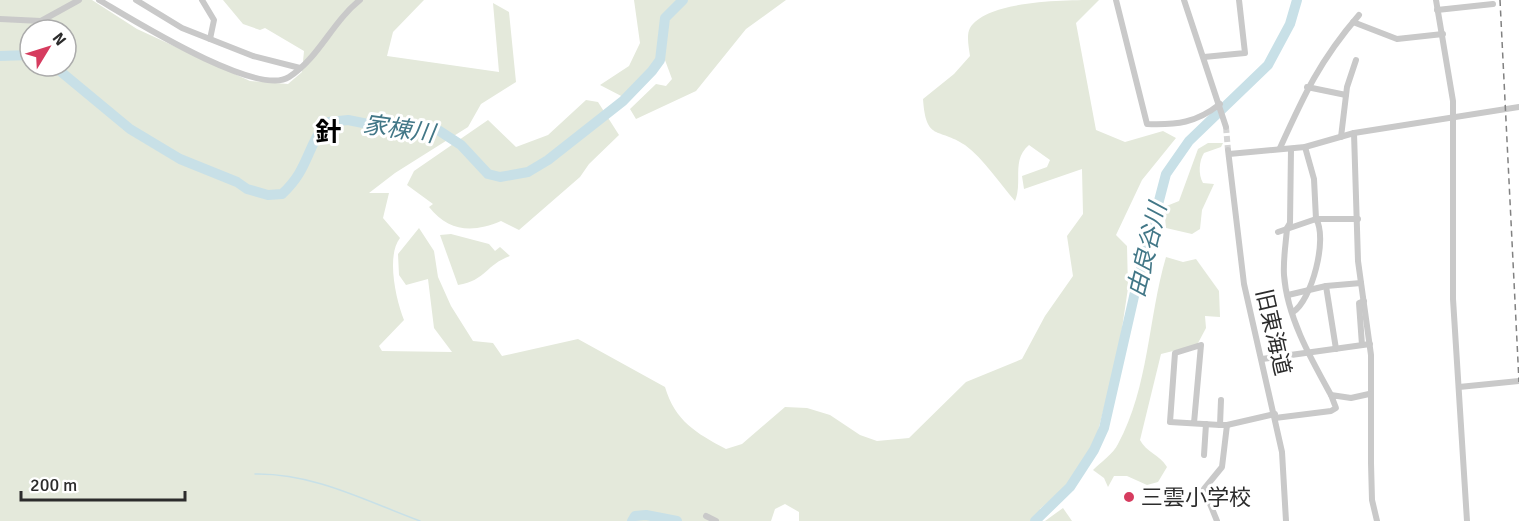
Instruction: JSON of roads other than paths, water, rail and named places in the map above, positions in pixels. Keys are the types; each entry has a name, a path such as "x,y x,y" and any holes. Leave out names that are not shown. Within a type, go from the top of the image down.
{"street":[{"path":"0,19 41,21 79,0"},
{"path":"99,0 147,31 245,75 266,80 285,80 300,68 344,15 360,0"},
{"path":"136,0 173,24 253,56 300,68"},
{"path":"202,0 214,20 210,39"},
{"path":"1116,0 1147,124 1177,125 1208,114 1220,105"},
{"path":"1184,0 1226,127"},
{"path":"1204,57 1245,53 1239,0"},
{"path":"1436,0 1443,34 1453,115 1453,299 1467,521"},
{"path":"1437,10 1493,4"},
{"path":"1359,15 1334,44 1307,87 1280,148 1305,147 1354,133 1453,115 1519,107"},
{"path":"1353,22 1397,39 1443,34"},
{"path":"1341,137 1346,94 1356,60"},
{"path":"1307,87 1346,94"},
{"path":"1354,133 1358,261 1370,344 1372,500 1377,521"},
{"path":"1293,312 1299,308 1310,291 1322,233 1316,219 1314,178 1305,147"},
{"name":"旧東海道","path":"1280,148 1228,152 1244,284 1282,452 1286,521"},
{"path":"1194,423 1201,345 1175,353 1170,422 1223,425 1275,416 1331,411 1336,408 1308,353 1293,312 1284,274 1287,228 1291,214 1291,149"},
{"path":"1278,232 1316,219 1358,219"},
{"path":"1288,295 1326,286 1361,283"},
{"path":"1326,286 1336,349"},
{"path":"1362,345 1359,303 1364,301"},
{"path":"1262,358 1370,344"},
{"path":"1459,387 1519,381"},
{"path":"1331,395 1351,398 1370,394"},
{"path":"1217,521 1204,489 1222,467 1221,400"},
{"path":"1204,455 1206,424"},
{"path":"706,516 716,521"}],"waterway":[{"name":"家棟川","path":"68,78 130,129 180,159 237,182 247,189 268,195 282,194 290,186 323,126 329,122 348,120 393,129 438,130 461,145 488,174 500,177 528,172 548,160 623,101 660,60 665,18 683,0"},
{"name":"由良谷川","path":"1035,521 1070,487 1094,450 1104,428 1135,292 1166,174 1189,141 1268,65 1290,24 1297,0"},
{"name":"家棟川","path":"0,56 18,55"},
{"path":"255,474 277,475 319,483 420,521"},
{"name":"由良谷川","path":"632,521 635,516 646,515 677,521"}],"tunnel":[{"path":"1226,127 1228,150"}],"railway":[{"path":"1500,0 1519,382"}],"place":[{"name":"三雲小学校","path":"1129,497"}],"district":[{"name":"針","path":"328,132"}]}
